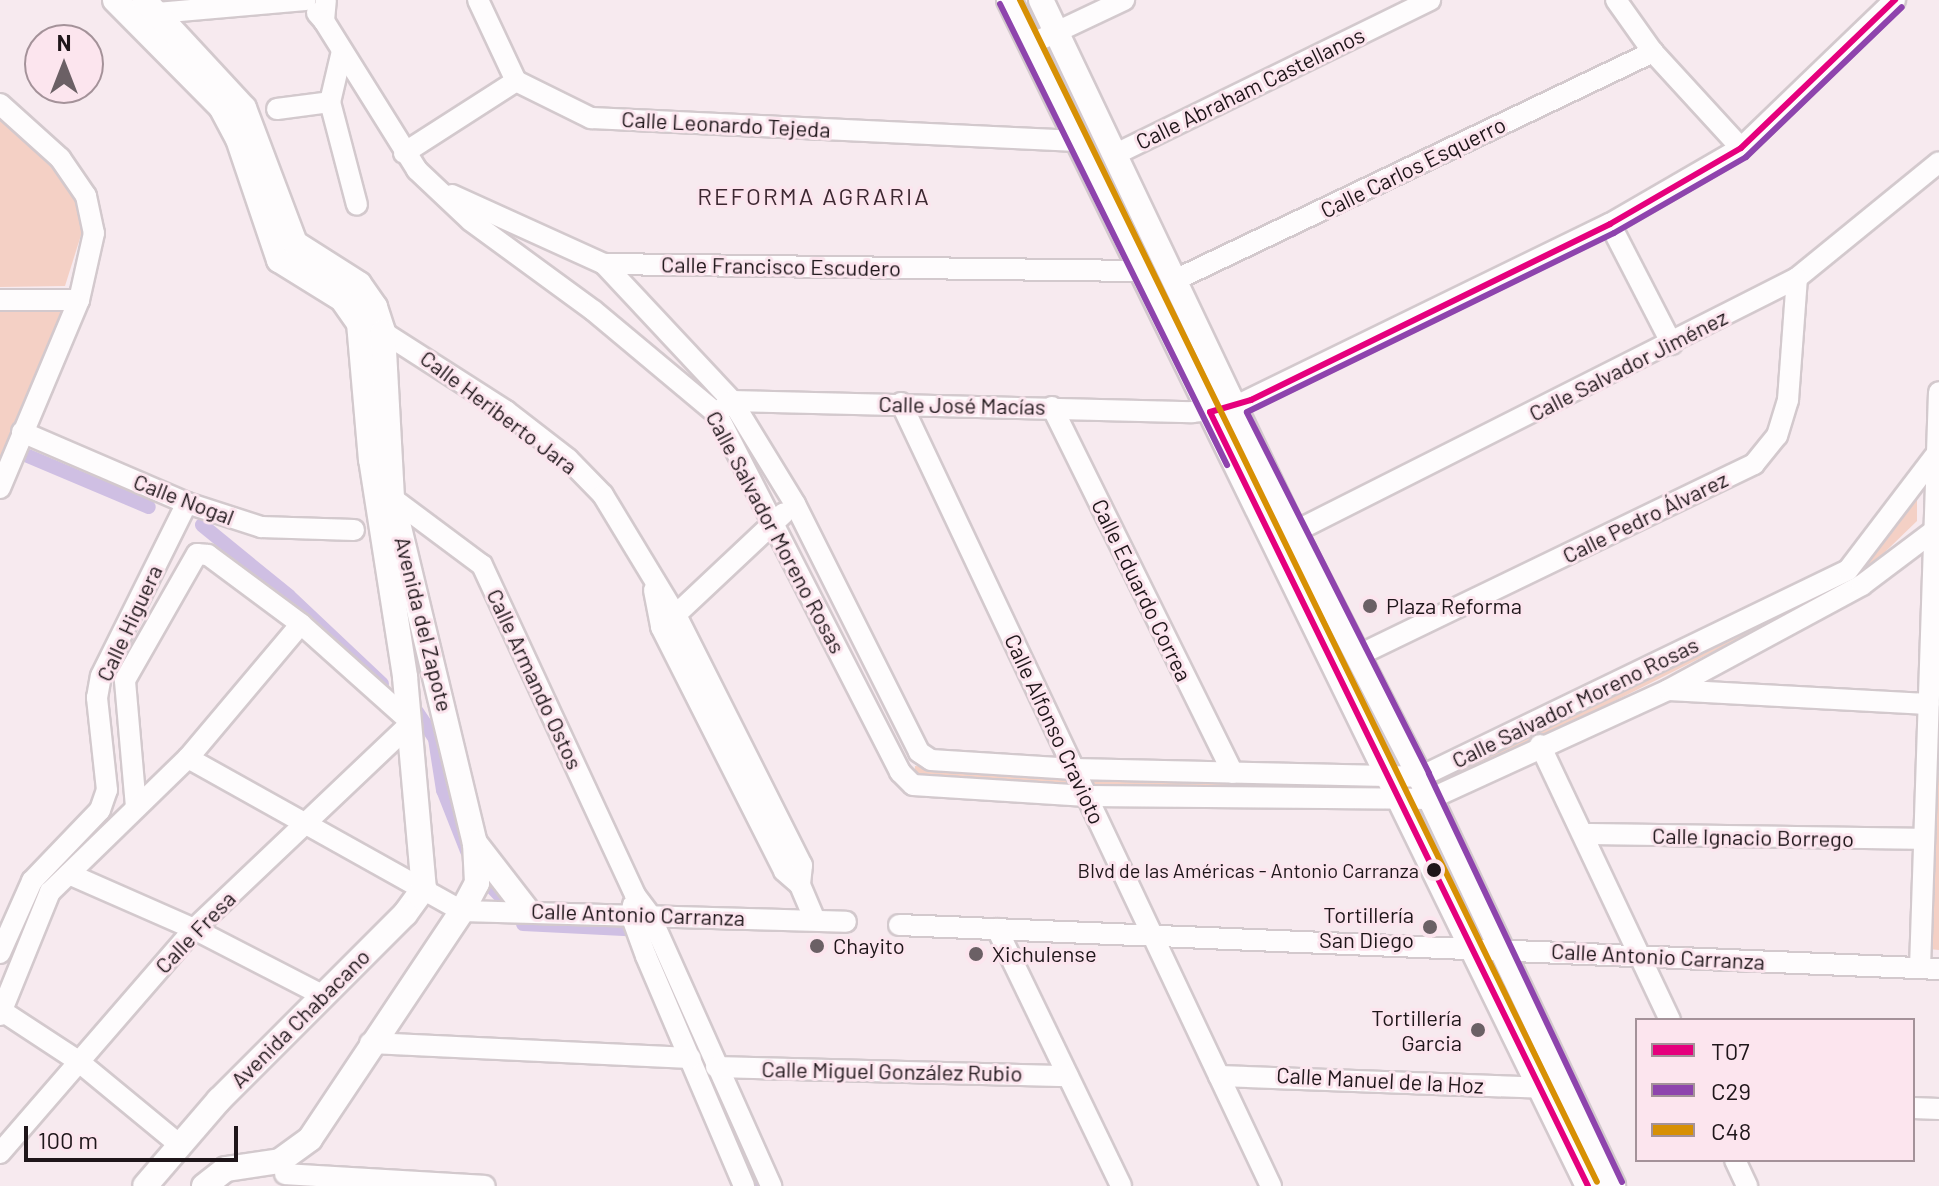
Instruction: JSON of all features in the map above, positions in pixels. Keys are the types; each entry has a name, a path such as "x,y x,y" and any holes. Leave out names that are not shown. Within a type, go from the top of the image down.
{"main road":[{"path":"115,0 221,107 238,139 279,260 353,307 373,338"},
{"path":"1009,0 1141,271 1294,532 1359,655 1613,1186"},
{"path":"1041,0 1173,281 1222,410 1474,952 1588,1186"},
{"path":"151,6 244,108 282,221 295,243 359,284 375,307 373,338"},
{"name":"Avenida del Zapote","path":"373,338 392,498 475,843 477,883 462,911"},
{"name":"Avenida del Zapote","path":"373,338 371,459 405,677 424,888"},
{"path":"475,843 526,909"},
{"name":"Avenida Chabacano","path":"145,1186 320,994 405,914 424,888"},
{"path":"204,1186 226,1169 280,1161 298,1153 462,911"}],"street":[{"path":"151,6 306,0"},
{"name":"Calle Salvador Moreno Rosas","path":"306,0 324,21 404,153 438,189 471,221 725,407 774,520 892,755 913,785 1087,796 1403,801 1848,570 1935,456"},
{"path":"324,21 326,0"},
{"path":"404,153 516,81 478,0"},
{"path":"1031,44 1124,0"},
{"name":"Calle Abraham Castellanos","path":"1114,155 1430,0"},
{"path":"1616,0 1653,52 1741,148"},
{"path":"1222,410 1610,224 1741,148 1894,0"},
{"path":"342,51 330,102 357,205"},
{"name":"Calle Carlos Esquerro","path":"1173,281 1653,52"},
{"name":"Calle Leonardo Tejeda","path":"516,81 591,118 1077,141"},
{"path":"277,109 330,102"},
{"path":"0,104 60,158 86,196 94,233 79,300 0,488"},
{"name":"Calle Salvador Jiménez","path":"1294,532 1672,344 1797,278 1939,162"},
{"name":"Calle Francisco Escudero","path":"438,189 604,264 1141,271"},
{"path":"1610,224 1672,344"},
{"name":"Calle Salvador Moreno Rosas","path":"604,264 725,407 795,504 913,742 931,760 1074,769 1392,778 1425,788 1540,745 1668,690 1862,585 1931,533"},
{"name":"Calle Pedro Álvarez","path":"1359,655 1754,464 1777,436 1788,400 1797,278"},
{"path":"0,300 79,300"},
{"name":"Calle Heriberto Jara","path":"373,338 414,348 568,459 603,495 654,586 784,871 800,885 815,920"},
{"path":"1930,969 1923,839 1929,704 1931,533 1939,392"},
{"name":"Calle José Macías","path":"725,407 901,403 1222,410"},
{"name":"Calle Alfonso Cravioto","path":"901,403 1271,1186"},
{"name":"Calle Eduardo Correa","path":"1052,407 1233,773"},
{"name":"Calle Nogal","path":"22,432 187,503 261,527 354,530"},
{"name":"Calle Armando Ostos","path":"392,498 482,565 639,909 771,1186"},
{"name":"Calle Higuera","path":"0,953 32,881 100,810 107,790 97,698 101,676 187,503"},
{"path":"669,622 774,520 795,504"},
{"name":"Calle Nogal","path":"197,554 208,555 301,624 407,723"},
{"name":"Calle Higuera","path":"136,807 125,680 197,554"},
{"path":"180,1145 78,1061 1,1013 50,892 188,758 301,624"},
{"path":"1668,690 1929,704"},
{"name":"Calle Fresa","path":"0,1153 194,929 307,824 407,723"},
{"path":"892,755 913,742"},
{"path":"1540,745 1669,1018"},
{"path":"188,758 462,911"},
{"name":"Calle Ignacio Borrego","path":"1583,834 1923,839"},
{"path":"69,874 194,929 320,994"},
{"name":"Calle Armando Ostos","path":"639,909 691,1058 744,1186"},
{"name":"Calle Antonio Carranza","path":"462,911 639,909 846,922"},
{"name":"Calle Antonio Carranza","path":"899,925 1152,934 1474,952 1500,950 1641,955 1930,969"},
{"path":"997,929 1121,1186"},
{"path":"370,1043 691,1058"},
{"name":"Calle Miguel González Rubio","path":"716,1067 1068,1076"},
{"name":"Calle Manuel de la Hoz","path":"1219,1076 1542,1088"},
{"path":"1915,1108 1939,1109"},
{"path":"298,1153 282,1180 485,1186"},
{"path":"1736,1162 1747,1186"}],"shaded area":[{"path":"0,118 53,169 80,206 82,232 65,286 0,287"},
{"path":"60,307 61,313 0,465 0,308"},
{"path":"1917,498 1917,521 1856,580 1445,786 1440,775 1852,576"},
{"path":"1939,760 1939,950 1929,949"},
{"path":"915,766 1072,774 1071,787 914,779"},
{"path":"1091,773 1367,783 1366,797 1091,787"}],"waterway":[{"path":"28,456 149,507"},
{"path":"202,525 289,596 382,684"},
{"path":"415,709 435,739 443,790 467,851"},
{"path":"487,882 504,900"},
{"path":"523,924 644,930"},
{"path":"689,1027 757,1184"}],"transit line":[{"name":"C48","path":"1020,0 1597,1182"},
{"name":"T07","path":"1588,1186 1210,412 1251,400 1610,224 1741,148 1895,0"},
{"name":"C29","path":"1000,4 1227,465"},
{"name":"C29","path":"1622,1182 1429,773 1247,412 1614,233 1746,157 1902,7"}],"place":[{"name":"Plaza Reforma","path":"1370,606"},
{"name":"Blvd de las Américas - Antonio Carranza","path":"1434,870"},
{"name":"Tortillería San Diego","path":"1430,927"},
{"name":"Chayito","path":"817,946"},
{"name":"Xichulense","path":"976,954"},
{"name":"Tortillería Garcia","path":"1478,1030"}],"district":[{"name":"REFORMA AGRARIA","path":"814,196"}]}
